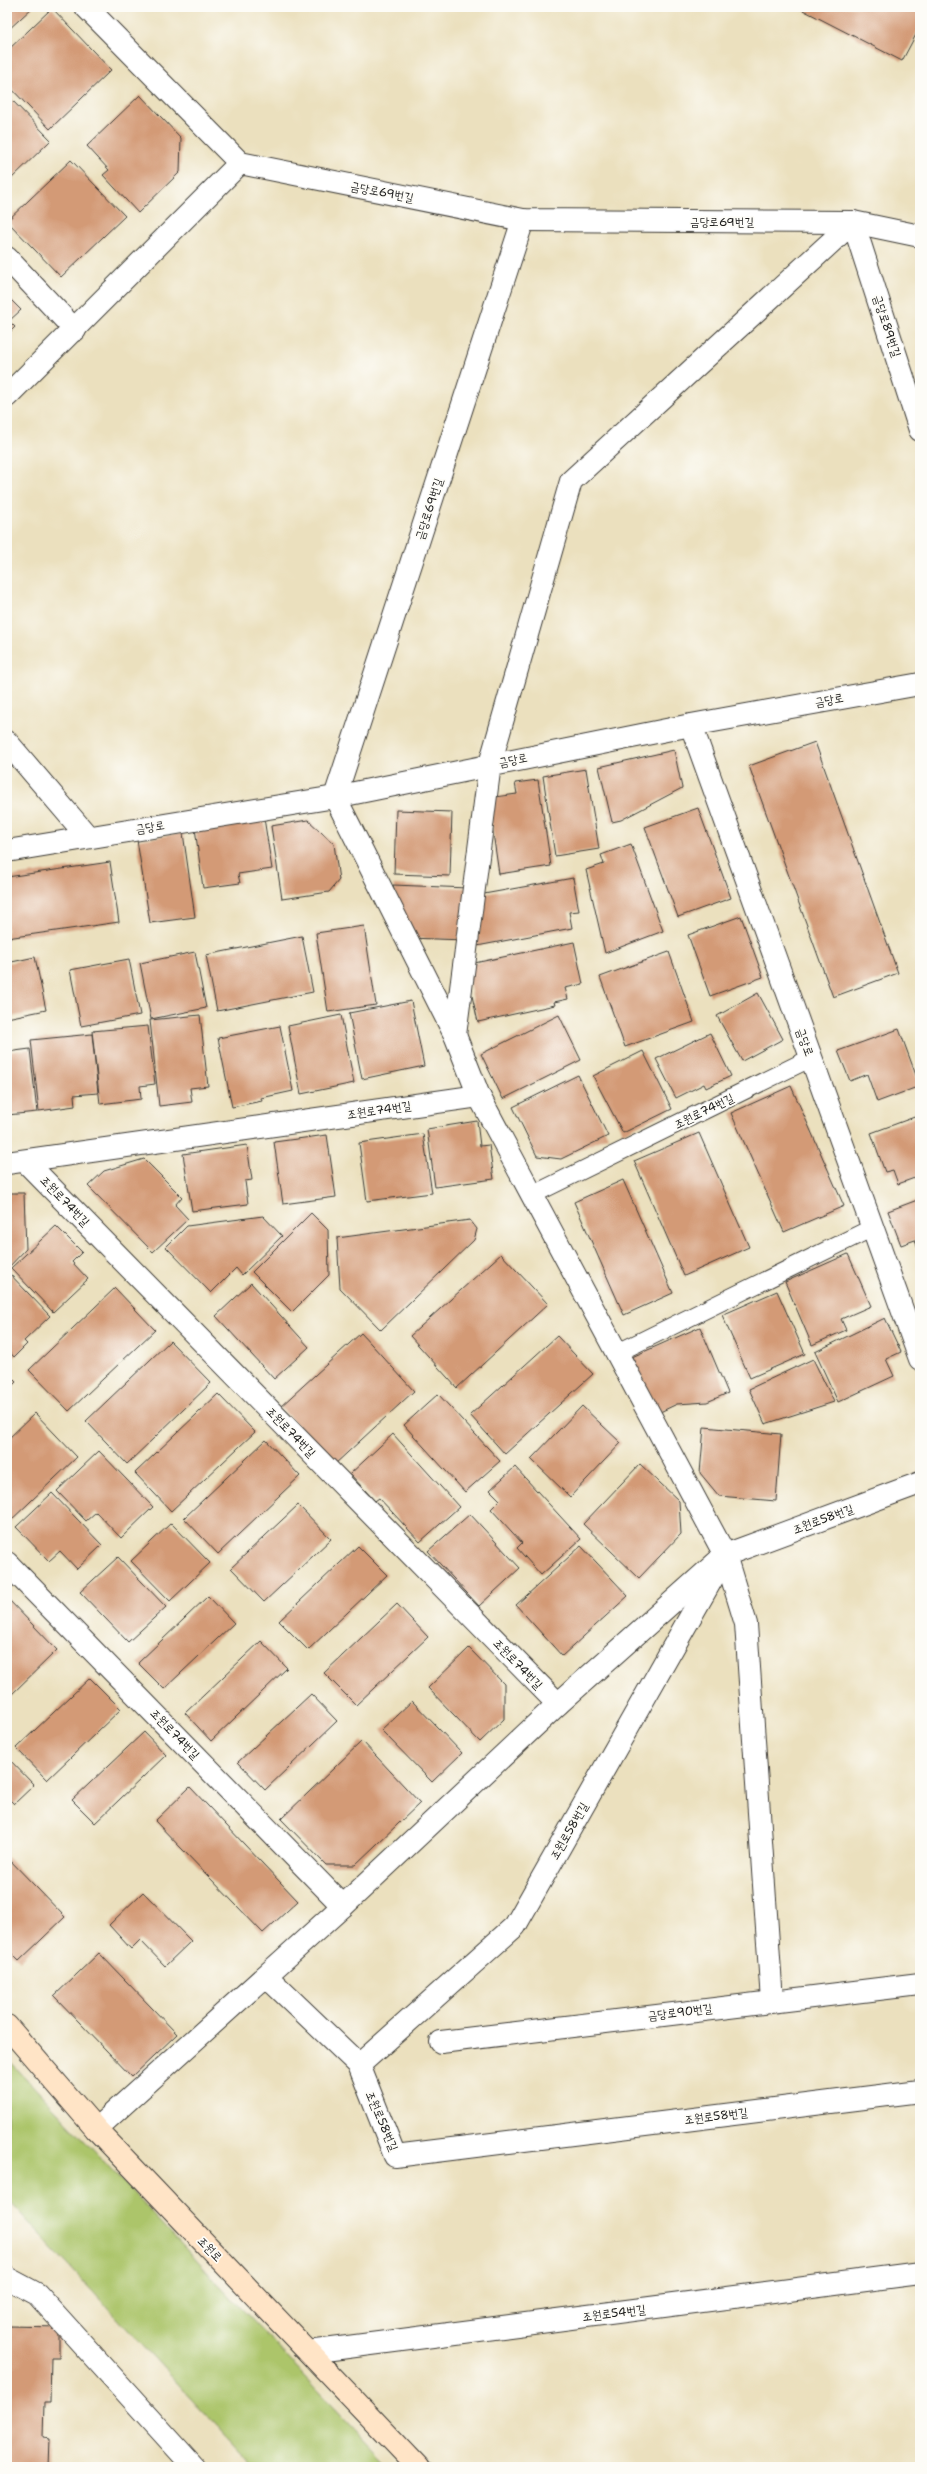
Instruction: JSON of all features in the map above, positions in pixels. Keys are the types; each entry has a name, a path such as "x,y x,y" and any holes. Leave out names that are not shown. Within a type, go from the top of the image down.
{"main road":[{"name":"조원로","path":"7,2026 96,2129 418,2467"}],"street":[{"path":"7,396 75,330 240,163 86,7"},
{"name":"금당로69번길","path":"240,163 523,220 854,222 920,236"},
{"name":"금당로69번길","path":"335,797 523,220"},
{"path":"455,1036 490,764 572,481 854,222"},
{"name":"금당로89번길","path":"854,222 920,430"},
{"path":"7,258 75,330"},
{"name":"금당로","path":"7,851 335,797 490,764 691,725 920,684"},
{"name":"금당로","path":"691,725 920,1360"},
{"path":"7,742 88,837"},
{"path":"335,797 455,1036 479,1096 725,1555 746,1624 772,2001"},
{"name":"조원로74번길","path":"16,1162 479,1096"},
{"name":"조원로74번길","path":"16,1162 558,1704"},
{"name":"조원로58번길","path":"96,2129 343,1906 558,1704 725,1555 920,1483"},
{"name":"조원로58번길","path":"359,2065 515,1926 725,1555"},
{"name":"조원로74번길","path":"7,1563 343,1906"},
{"name":"조원로58번길","path":"266,1976 359,2065 395,2156 920,2091"},
{"name":"금당로90번길","path":"441,2042 920,1984"},
{"name":"조원로54번길","path":"309,2352 920,2273"},
{"path":"7,2278 38,2294 194,2467"}],"lane":[{"name":"조원로74번길","path":"532,1195 811,1058"},
{"path":"617,1353 872,1228"}],"green space":[{"path":"7,2058 390,2467 255,2467 7,2199"}],"building":[{"path":"7,7 33,7 7,31"},
{"path":"797,7 920,7 920,27 902,61"},
{"path":"52,8 111,70 50,129 7,84 7,51"},
{"path":"7,95 51,140 7,183"},
{"path":"140,95 181,138 180,172 138,213 103,175 109,170 87,146"},
{"path":"71,160 125,216 61,277 7,221"},
{"path":"7,296 21,310 9,321 15,327 7,335"},
{"path":"815,742 898,973 833,997 749,766"},
{"path":"674,750 682,788 621,820 612,822 599,767"},
{"path":"586,769 599,849 555,856 543,776"},
{"path":"538,780 551,866 499,874 488,798 517,794 515,783"},
{"path":"698,808 731,898 678,917 645,827"},
{"path":"396,810 452,812 450,876 394,874"},
{"path":"264,818 272,869 238,874 240,883 203,888 195,828"},
{"path":"308,820 334,844 339,880 329,892 282,899 271,826"},
{"path":"183,833 195,917 150,923 137,840"},
{"path":"631,844 663,931 605,953 586,870 604,864 601,855"},
{"path":"110,862 119,922 7,938 7,877"},
{"path":"573,878 579,911 569,912 572,928 477,946 484,894"},
{"path":"393,885 468,888 465,940 408,938"},
{"path":"741,916 763,977 710,996 688,935"},
{"path":"364,926 376,1005 328,1012 316,933"},
{"path":"302,936 313,992 217,1011 206,955"},
{"path":"574,942 583,984 565,988 568,999 554,1002 555,1005 478,1022 465,965"},
{"path":"195,952 206,1008 151,1019 140,963"},
{"path":"669,952 694,1022 625,1047 600,977"},
{"path":"35,957 46,1010 7,1018 7,963"},
{"path":"129,959 140,1015 81,1026 70,970"},
{"path":"758,993 783,1039 742,1061 717,1016"},
{"path":"411,1001 424,1066 362,1079 349,1013"},
{"path":"200,1015 208,1086 190,1088 192,1102 159,1106 150,1020"},
{"path":"341,1015 354,1083 301,1094 288,1026"},
{"path":"559,1015 581,1060 503,1099 481,1054"},
{"path":"148,1026 155,1084 140,1086 141,1099 100,1104 92,1031"},
{"path":"280,1026 293,1091 261,1098 262,1101 232,1107 218,1038"},
{"path":"899,1029 920,1086 877,1102 867,1074 850,1081 838,1051"},
{"path":"710,1033 731,1076 706,1088 704,1084 676,1098 656,1059"},
{"path":"92,1034 98,1093 74,1095 75,1106 39,1111 31,1040"},
{"path":"30,1049 37,1112 7,1115 7,1052"},
{"path":"643,1051 672,1109 623,1133 593,1076"},
{"path":"578,1075 608,1136 561,1159 537,1156 513,1107"},
{"path":"791,1086 844,1206 784,1232 731,1113"},
{"path":"920,1115 920,1176 898,1184 893,1170 885,1172 871,1133"},
{"path":"477,1121 480,1146 489,1145 494,1179 435,1187 427,1129"},
{"path":"699,1133 749,1247 684,1276 634,1161"},
{"path":"423,1134 432,1193 367,1201 359,1143"},
{"path":"327,1135 336,1197 283,1204 274,1142"},
{"path":"247,1145 252,1180 245,1181 248,1204 192,1211 183,1154"},
{"path":"144,1159 182,1197 175,1205 188,1219 153,1252 88,1186 104,1171"},
{"path":"623,1180 673,1293 624,1315 574,1202"},
{"path":"7,1193 24,1193 26,1249 7,1269"},
{"path":"920,1199 920,1256 915,1240 901,1245 888,1211"},
{"path":"311,1213 328,1230 329,1275 292,1312 252,1272"},
{"path":"263,1216 282,1236 242,1275 236,1268 211,1293 166,1247 187,1226"},
{"path":"470,1220 477,1229 474,1240 381,1330 340,1288 337,1238"},
{"path":"56,1226 82,1252 72,1262 88,1279 53,1312 11,1268"},
{"path":"501,1254 548,1304 457,1388 410,1336"},
{"path":"848,1254 871,1306 841,1319 846,1330 812,1345 785,1282"},
{"path":"7,1271 50,1316 24,1341 27,1344 14,1357 7,1349"},
{"path":"251,1283 309,1347 274,1379 216,1316"},
{"path":"115,1288 155,1330 69,1411 29,1370"},
{"path":"777,1291 805,1354 750,1378 722,1315"},
{"path":"885,1318 901,1352 886,1359 894,1376 838,1402 815,1352"},
{"path":"700,1327 728,1393 707,1402 677,1404 658,1413 632,1357"},
{"path":"361,1333 414,1391 334,1465 280,1407"},
{"path":"557,1336 593,1374 505,1454 470,1415"},
{"path":"170,1341 211,1383 127,1464 86,1421"},
{"path":"813,1359 834,1402 765,1424 749,1389"},
{"path":"7,1373 16,1382 7,1391"},
{"path":"218,1394 255,1432 171,1511 135,1473"},
{"path":"438,1394 500,1461 465,1492 404,1425"},
{"path":"582,1406 621,1443 570,1497 531,1459"},
{"path":"35,1413 77,1457 7,1524 7,1440"},
{"path":"704,1427 781,1434 776,1501 719,1496 700,1473"},
{"path":"393,1434 459,1507 420,1542 379,1498 375,1501 350,1474"},
{"path":"266,1440 300,1476 218,1554 184,1518"},
{"path":"99,1451 153,1507 121,1538 96,1512 86,1521 57,1491"},
{"path":"640,1464 679,1501 681,1534 639,1578 583,1524"},
{"path":"515,1467 581,1539 541,1575 517,1548 522,1543 491,1509 500,1500 490,1490"},
{"path":"52,1493 102,1545 77,1569 60,1551 49,1561 16,1527"},
{"path":"298,1505 331,1539 264,1602 231,1568"},
{"path":"470,1514 520,1568 479,1606 428,1551"},
{"path":"171,1523 210,1563 170,1601 131,1561"},
{"path":"358,1546 387,1575 308,1650 279,1621"},
{"path":"581,1546 628,1596 562,1656 516,1605"},
{"path":"118,1557 166,1607 128,1642 80,1592"},
{"path":"208,1596 234,1623 164,1689 138,1663"},
{"path":"7,1598 57,1650 7,1699"},
{"path":"397,1604 428,1637 356,1705 324,1673"},
{"path":"261,1641 287,1668 211,1741 185,1713"},
{"path":"469,1648 504,1684 504,1719 480,1742 428,1688"},
{"path":"90,1678 121,1709 47,1780 16,1748"},
{"path":"311,1694 337,1721 265,1790 238,1762"},
{"path":"412,1701 462,1753 432,1782 381,1730"},
{"path":"144,1732 166,1755 95,1823 72,1800"},
{"path":"362,1741 420,1803 355,1865 326,1865 281,1819"},
{"path":"7,1757 34,1785 14,1804 7,1797"},
{"path":"190,1787 298,1901 263,1933 155,1821"},
{"path":"7,1857 65,1917 19,1961 7,1949"},
{"path":"143,1892 191,1941 165,1966 140,1940 131,1949 109,1925"},
{"path":"99,1953 177,2034 132,2077 54,1996"},
{"path":"7,2326 59,2327 59,2357 51,2357 50,2403 44,2403 43,2437 50,2438 49,2467 7,2467"}]}
